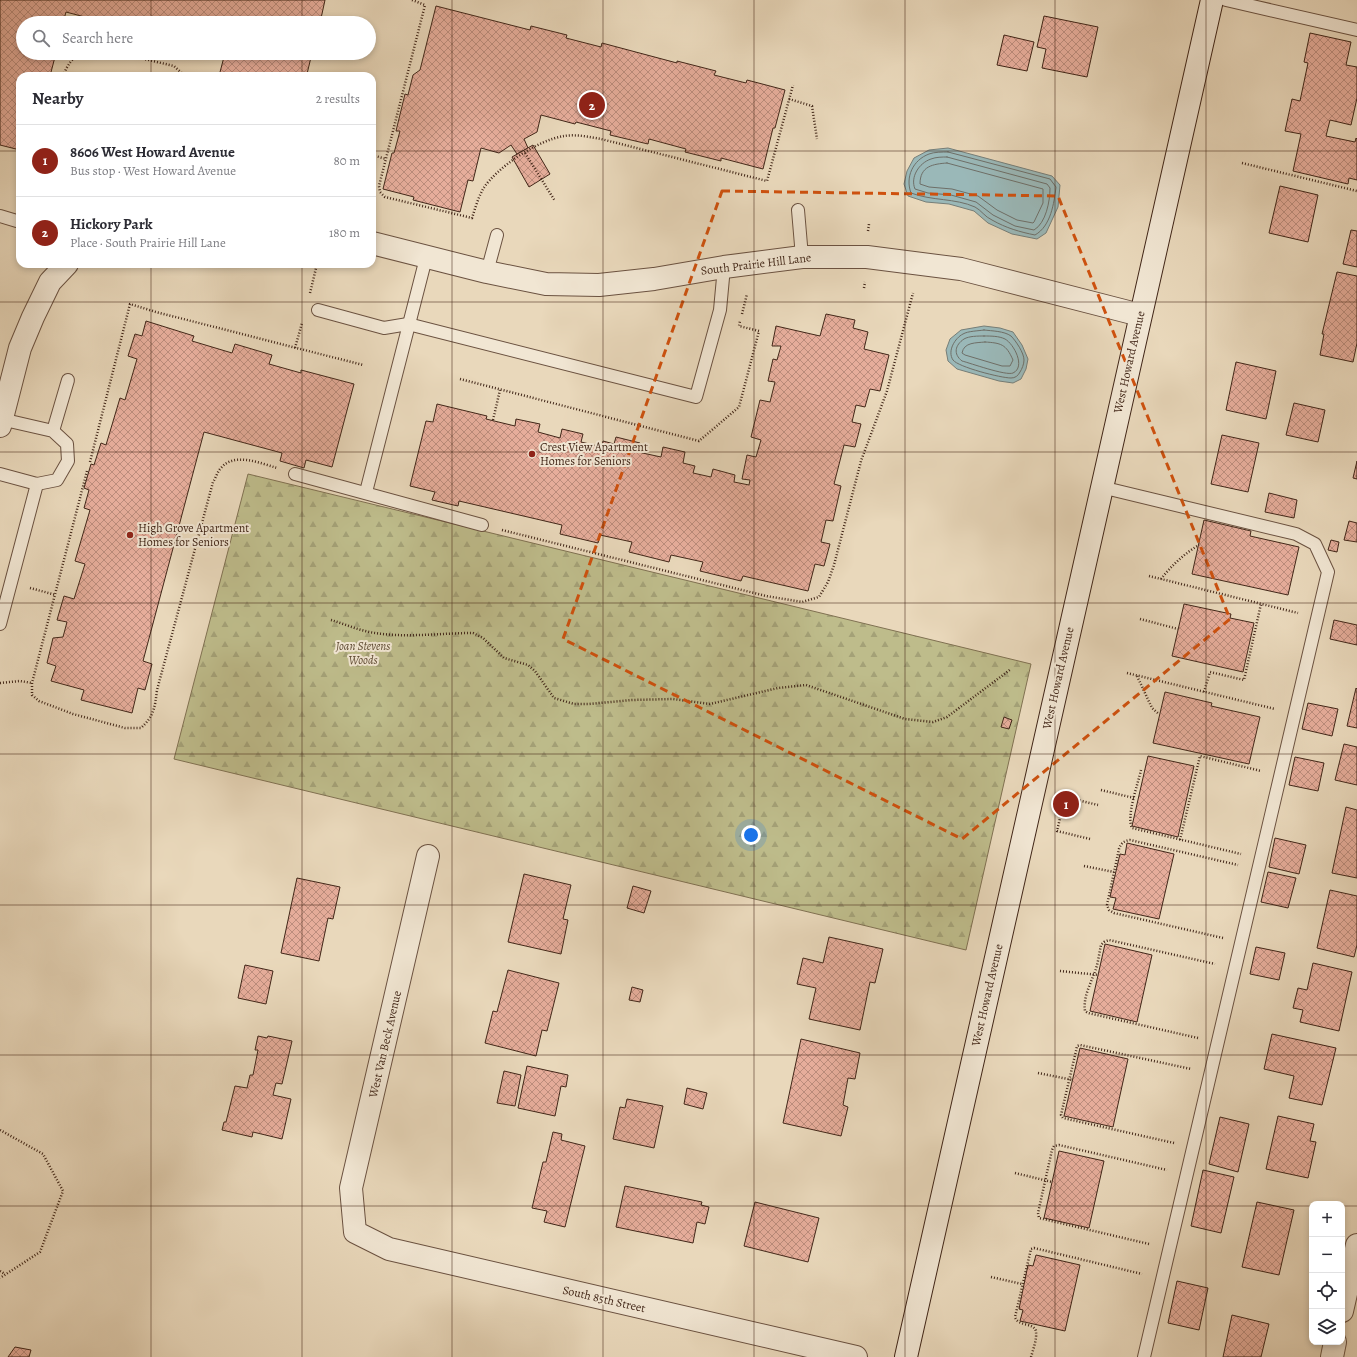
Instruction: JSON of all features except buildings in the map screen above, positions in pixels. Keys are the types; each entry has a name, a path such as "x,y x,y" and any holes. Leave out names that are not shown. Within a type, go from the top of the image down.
{"street":[{"name":"West Howard Avenue","path":"906,1357 1212,0"},
{"name":"South Prairie Hill Lane","path":"376,244 426,258 546,284 599,285 654,280 724,267 802,257 867,257 961,269 1140,315"},
{"path":"1,422 20,348 50,282 63,268"},
{"name":"West Van Beck Avenue","path":"355,1232 351,1188 428,856"},
{"name":"South 85th Street","path":"355,1232 389,1249 856,1357"},
{"path":"1342,1309 1357,1245"},
{"path":"1332,1357 1334,1345"}],"lane":[{"path":"1226,0 1357,30"},
{"path":"798,210 802,257"},
{"path":"0,216 16,221"},
{"path":"488,272 497,235"},
{"path":"366,492 426,258"},
{"path":"318,310 384,328 408,324 696,397 720,310 724,267"},
{"path":"53,431 68,380"},
{"path":"0,474 37,484 57,480 68,462 67,444 53,431 1,422"},
{"path":"295,474 366,492 482,525"},
{"path":"0,624 37,484"},
{"path":"1101,487 1296,534 1316,544 1328,572 1144,1357"}],"path":[{"path":"412,0 425,5 379,186 380,192 385,197 472,218 483,190 494,175 508,163 546,140 565,136 585,136 601,139 767,181 793,85"},
{"path":"65,72 72,60"},
{"path":"149,60 174,66 181,72"},
{"path":"789,99 812,106 817,139"},
{"path":"525,153 556,201"},
{"path":"376,156 386,159"},
{"path":"1242,163 1357,191"},
{"path":"482,525 766,596 802,602 819,597 828,582 834,565 861,461 887,391 913,293"},
{"path":"295,474 241,459 228,461 220,468 213,482 157,690 155,709 149,721 141,728 125,728 73,714 38,701 32,695 32,683 56,595 130,304 363,365"},
{"path":"493,420 500,390"},
{"path":"1161,579 1166,572 1199,544"},
{"path":"1149,576 1317,618"},
{"path":"1204,692 1210,672 1244,680 1262,604"},
{"path":"1140,619 1178,629"},
{"path":"331,620 375,633 403,634 473,632 504,658 528,665 535,671 554,698 574,704 673,698 710,704 778,688 806,685 905,719 932,722 947,717 1011,669"},
{"path":"1128,673 1295,714"},
{"path":"1137,676 1152,708 1160,714"},
{"path":"0,683 20,681 32,683"},
{"path":"1180,840 1200,756 1280,776"},
{"path":"1141,770 1134,798 1130,824 1132,828 1180,840 1260,864"},
{"path":"1101,790 1134,798"},
{"path":"1090,839 1058,831 1065,797 1098,805"},
{"path":"1242,942 1114,913 1109,910 1107,906 1114,872 1121,844 1130,840 1260,864"},
{"path":"1084,866 1114,872"},
{"path":"1218,1042 1088,1013 1085,1011 1084,1006 1101,945 1109,940 1235,969"},
{"path":"1060,971 1099,975"},
{"path":"1193,1147 1063,1118 1061,1115 1071,1080 1077,1046 1080,1045 1211,1073"},
{"path":"1038,1073 1071,1080"},
{"path":"0,1130 43,1154 63,1191 40,1252 0,1278"},
{"path":"1170,1249 1039,1218 1038,1213 1045,1180 1052,1150 1054,1146 1059,1145 1187,1174"},
{"path":"1015,1174 1052,1182"},
{"path":"1031,1357 1036,1329 1033,1326 1016,1321 1015,1317 1030,1248 1162,1279"},
{"path":"0,1271 6,1274"},
{"path":"991,1277 1022,1284"}],"highlighted area":[{"path":"722,191 1058,196 1230,619 962,839 563,639"}],"green space":[{"name":"Joan Stevens Woods","path":"248,474 1031,664 966,950 174,759"}],"water":[{"path":"948,148 1052,176 1060,185 1058,207 1046,233 1037,239 1012,234 988,223 974,211 949,204 926,202 908,196 904,184 907,171 914,158 929,150"},
{"path":"984,326 1000,328 1013,332 1022,345 1028,359 1026,369 1021,379 1013,383 999,381 957,369 948,361 946,350 950,339 961,330"}],"place":[{"name":"Hickory Park","path":"592,105"},
{"name":"Crest View Apartment Homes for Seniors","path":"532,454"},
{"name":"High Grove Apartment Homes for Seniors","path":"130,535"},
{"name":"8606 West Howard Avenue","path":"1066,804"}]}
